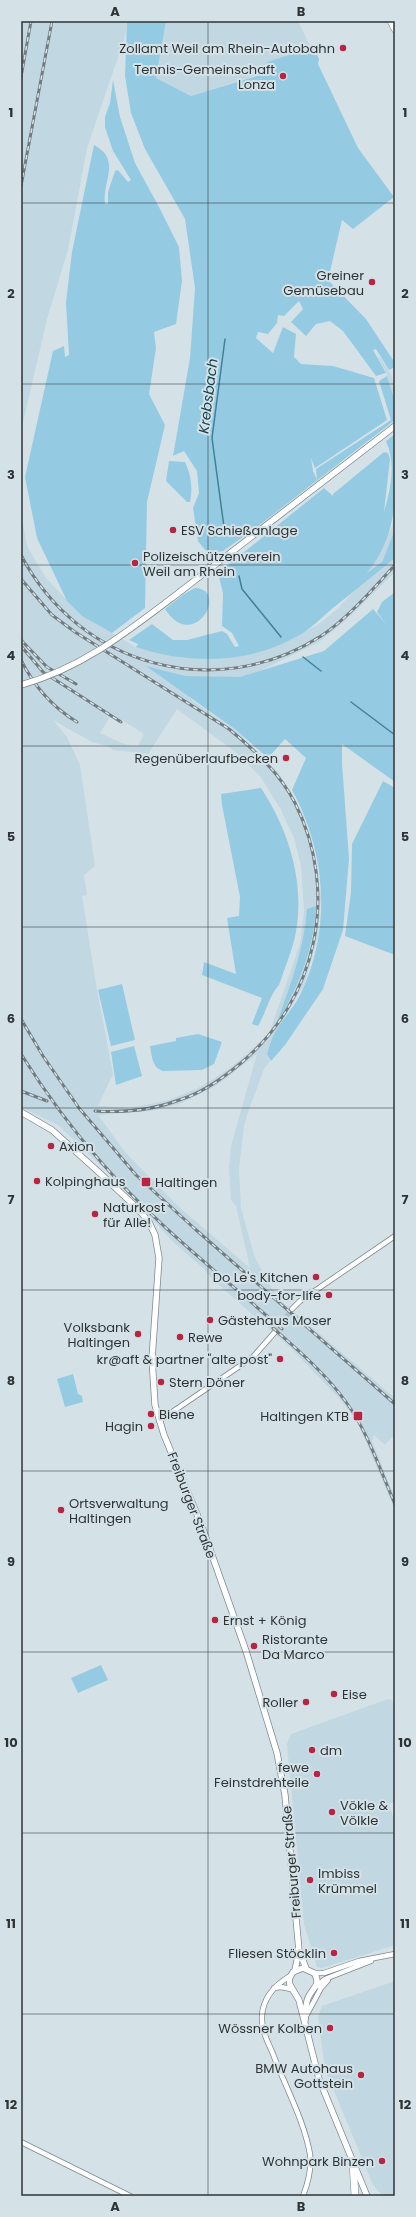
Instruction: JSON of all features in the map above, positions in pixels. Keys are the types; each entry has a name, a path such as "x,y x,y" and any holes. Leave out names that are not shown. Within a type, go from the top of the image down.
{"highway":[{"path":"353,2162 355,2196"}],"main road":[{"path":"21,685 66,669 98,652 395,426"},
{"name":"Freiburger Straße","path":"21,1112 52,1130 79,1154 139,1210 153,1230 159,1255 152,1363 155,1403 159,1421 201,1524 242,1639 277,1753 285,1795 299,1951 295,1970"},
{"name":"Freiburger Straße","path":"299,1951 306,1968"},
{"path":"306,2019 308,1998 317,1986 318,1980 314,1973 306,1968 295,1970 290,1976 289,1982 291,1989 297,1995 306,2019 319,2080 367,2196"},
{"path":"297,1995 305,1996 312,1994"}],"street":[{"path":"292,1309 300,1301 395,1236"},
{"path":"159,1421 253,1357 275,1332"},
{"path":"317,1986 320,1982 372,1960 395,1954"},
{"path":"314,1973 324,1973 359,1961 372,1960"},
{"path":"290,1976 276,1984 263,2008 262,2024 310,2154 310,2168 303,2196"},
{"path":"306,2019 322,1988 331,1978"},
{"path":"274,1988 281,1987 291,1989"},
{"path":"21,2142 130,2196"}],"shaded area":[{"path":"21,21 127,21 125,37 87,148 68,250 47,319 21,431"},
{"path":"127,21 166,21 156,78 191,96 270,72 267,62 314,47 319,59 318,64 358,148 394,197 353,229 342,220 328,280 366,319 395,363 395,367 389,370 376,349 373,350 386,373 376,376 343,331 330,321 316,324 306,336 291,322 303,309 299,301 284,316 278,315 277,323 268,334 258,332 256,338 273,353 283,327 296,334 294,357 301,364 333,366 374,378 387,420 315,468 311,458 313,471 317,480 316,469 391,420 379,381 387,376 394,398 395,420 257,527 223,551 214,553 205,550 198,541 193,508 199,493 197,471 184,451 173,456 190,358 195,288 185,219 145,149 131,113 125,76"},
{"path":"166,21 298,21 311,48 268,62 270,71 191,96 156,78"},
{"path":"113,80 120,117 135,163 179,247 182,281 176,324 154,332 156,348 149,394 165,425 147,502 145,608 112,633 82,616 67,601 37,538 25,477 53,351 64,346 65,357 69,355 66,302 72,252 94,145 107,157 109,164 105,204 108,204 108,192 115,171 118,170 128,182 131,180 113,151 105,127 105,117 110,103"},
{"path":"377,356 381,359 391,374 395,389 395,402 386,372"},
{"path":"395,434 395,489 391,524 386,540 378,557 367,573 382,562 395,529 395,558 307,630 279,645 259,652 239,657 218,659 197,659 156,653 136,647 138,644 129,640 152,624 173,640 187,640 222,631 227,634 235,647 239,646 232,633 222,626 223,593 218,573 324,488 333,496 333,494 384,452 388,453 390,459 384,512 389,494 392,467 386,441"},
{"path":"169,461 185,462 189,471 191,482 190,502 187,502 166,481"},
{"path":"21,514 27,546 46,578 82,616 136,647 182,658 219,659 238,657 287,642 319,624 337,609 360,585 392,527 395,514 395,529 380,566 395,556 395,572 344,622 319,642 239,681 171,678 193,701 239,733 279,773 303,814 313,845 321,898 318,937 304,985 273,1035 267,1054 270,1061 264,1069 244,1126 239,1169 241,1208 254,1255 268,1283 281,1301 395,1398 395,1440 392,1437 385,1445 374,1435 372,1441 395,1498 395,1510 356,1419 336,1395 290,1347 213,1280 203,1268 172,1241 125,1188 58,1125 21,1107","holes":["177,709 233,750 260,776 280,808 294,838 301,866 304,912 300,944 269,1034 229,1069 200,1087 169,1100 130,1108 98,1106 113,1074 97,990 82,896 87,895 84,875 95,866 80,765 67,737 53,720 92,742 108,746 113,750 148,754","110,717 120,723 122,720 144,734 138,746 131,746 119,742 100,733","257,1054 231,1146 229,1168 231,1200 236,1206 250,1268 179,1207 125,1152 98,1115 152,1111 179,1104 216,1086"]},
{"path":"195,588 205,591 209,598 209,607 204,616 196,622 187,625 176,621 165,609 184,594"},
{"path":"395,592 395,782 342,744 349,859 343,930 323,989 285,1045 271,1061 267,1054 273,1036 301,993 311,968 321,917 321,890 318,864 312,839 292,790 306,758 285,739 268,758 236,730 146,666 185,676 240,677 324,651 373,609 386,624 377,612 382,602"},
{"path":"383,781 395,788 395,955 345,936 351,892 352,844"},
{"path":"261,788 280,823 288,842 297,881 298,921 291,952 279,985 273,994 258,1026 252,1024 262,998 202,975 204,962 236,974 227,918 239,916 240,897 221,794"},
{"path":"316,906 312,938 304,968 276,1025 300,953 307,909"},
{"path":"122,984 135,1040 111,1046 98,990"},
{"path":"198,1034 222,1042 214,1064 202,1070 163,1071 157,1067 152,1058 150,1046 176,1041 176,1038"},
{"path":"134,1046 142,1076 116,1085 111,1052"},
{"path":"73,1374 78,1394 82,1396 83,1402 65,1407 57,1379"},
{"path":"101,1665 108,1680 78,1693 71,1678"},
{"path":"388,1699 392,1700 395,1714 395,1802 389,1804 395,1823 395,1945 322,1968 317,1967 304,1924 287,1744 291,1734"},
{"path":"395,1981 395,2196 383,2196 373,2185 325,2069 318,2017 322,2006"}],"waterway":[{"name":"Krebsbach","path":"224,527 212,438 225,339"},
{"name":"Krebsbach","path":"239,576 242,589 281,637"},
{"name":"Krebsbach","path":"303,657 321,671"},
{"name":"Krebsbach","path":"351,702 395,735"}],"tunnel":[{"path":"275,1332 292,1309"}],"railway":[{"path":"21,77 31,21"},
{"path":"21,186 52,21"},
{"path":"21,555 46,593 77,624 113,647 153,663 195,670 238,668 280,657 321,636 350,612 395,565"},
{"path":"21,579 52,615 75,632 229,729 248,745 274,772 289,792 295,803 309,837 316,873 318,908 313,943 303,976 288,1008 267,1037 241,1063 227,1074 213,1084 190,1096 161,1106 139,1110 117,1112 95,1111"},
{"path":"21,640 47,667 76,684"},
{"path":"21,646 43,672 121,722"},
{"path":"21,660 26,670 44,695 60,710 77,722"},
{"path":"21,1019 43,1056 79,1108 136,1175 195,1229 395,1404"},
{"path":"21,1054 69,1123 121,1184 165,1227 282,1329"},
{"path":"21,1091 47,1101"},
{"path":"273,1328 321,1372 346,1402 367,1438 395,1504"}],"place":[{"name":"Zollamt Weil am Rhein-Autobahn","path":"343,48"},
{"name":"Tennis-Gemeinschaft Lonza","path":"283,76"},
{"name":"Greiner Gemüsebau","path":"372,282"},
{"name":"ESV Schießanlage","path":"173,530"},
{"name":"Polizeischützenverein Weil am Rhein","path":"135,563"},
{"name":"Regenüberlaufbecken","path":"286,758"},
{"name":"Axion","path":"51,1146"},
{"name":"Kolpinghaus","path":"37,1181"},
{"name":"Haltingen","path":"146,1182"},
{"name":"Naturkost für Alle!","path":"95,1214"},
{"name":"Do Le's Kitchen","path":"316,1277"},
{"name":"body-for-life","path":"329,1295"},
{"name":"Gästehaus Moser","path":"210,1320"},
{"name":"Volksbank Haltingen","path":"138,1334"},
{"name":"Rewe","path":"180,1337"},
{"name":"kr@aft & partner \"alte post\"","path":"280,1359"},
{"name":"Stern Döner","path":"161,1382"},
{"name":"Biene","path":"151,1414"},
{"name":"Haltingen KTB","path":"358,1416"},
{"name":"Hagin","path":"151,1426"},
{"name":"Ortsverwaltung Haltingen","path":"61,1510"},
{"name":"Ernst + König","path":"215,1620"},
{"name":"Ristorante Da Marco","path":"254,1646"},
{"name":"Eise","path":"334,1694"},
{"name":"Roller","path":"306,1702"},
{"name":"dm","path":"312,1750"},
{"name":"fewe Feinstdrehteile","path":"317,1774"},
{"name":"Vökle & Völkle","path":"332,1812"},
{"name":"Imbiss Krümmel","path":"310,1880"},
{"name":"Fliesen Stöcklin","path":"334,1953"},
{"name":"Wössner Kolben","path":"330,2028"},
{"name":"BMW Autohaus Gottstein","path":"361,2075"},
{"name":"Wohnpark Binzen","path":"382,2161"}]}
